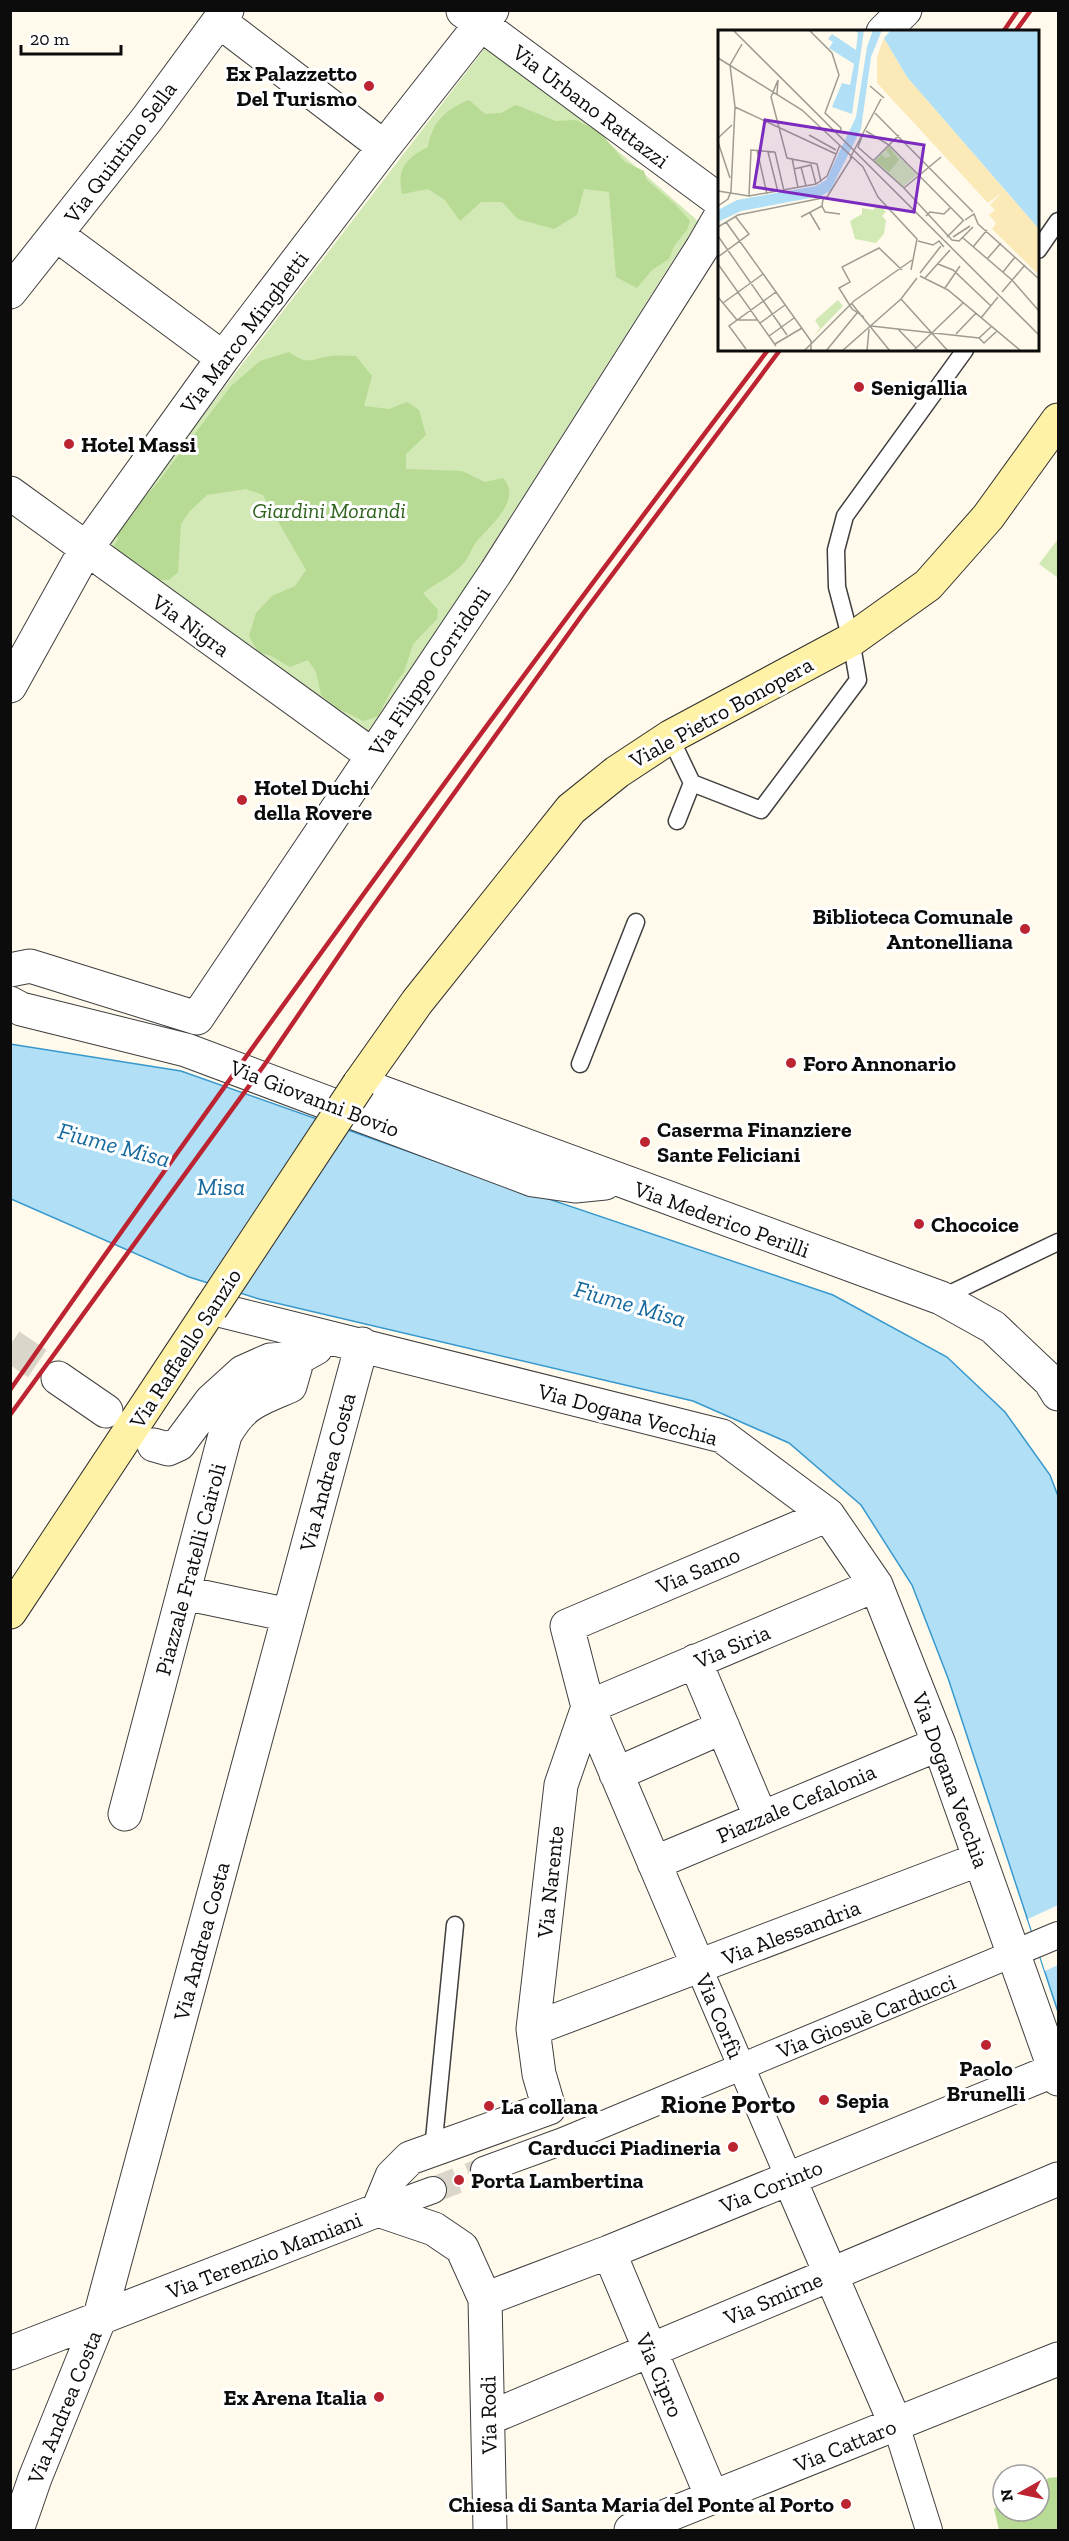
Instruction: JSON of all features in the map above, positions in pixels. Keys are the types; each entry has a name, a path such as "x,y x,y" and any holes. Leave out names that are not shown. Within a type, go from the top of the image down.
{"main road":[{"name":"Viale Pietro Bonopera","path":"359,1084 417,1002 571,809 616,772 670,737 850,640 928,585 988,517 1059,420"},
{"name":"Via Raffaello Sanzio","path":"10,1612 359,1084"}],"street":[{"path":"885,30 905,10"},
{"name":"Via Marco Minghetti","path":"10,686 86,549 223,358 384,147 479,15"},
{"name":"Via Urbano Rattazzi","path":"479,15 718,199"},
{"path":"223,16 384,147"},
{"name":"Via Quintino Sella","path":"10,292 57,235 223,16"},
{"name":"Via Filippo Corridoni","path":"10,970 30,966 197,1018 496,572 718,220"},
{"path":"57,235 223,358"},
{"name":"Via Nigra","path":"10,494 372,755"},
{"name":"Via Giovanni Bovio","path":"10,1003 21,1009 186,1050 533,1180 575,1186 619,1181"},
{"name":"Via Mederico Perilli","path":"359,1084 941,1298 993,1327 1050,1381 1059,1394"},
{"name":"Via Dogana Vecchia","path":"212,1308 722,1436 828,1515 876,1585 939,1744 980,1858 1036,1945 1057,2074"},
{"path":"154,1445 168,1449 179,1444 211,1401 243,1372 270,1360 298,1358 313,1352 326,1336"},
{"name":"Via Andrea Costa","path":"17,2530 35,2478 99,2320 362,1344"},
{"name":"Piazzale Fratelli Cairoli","path":"125,1814 225,1436 236,1415 258,1399 290,1386 298,1358"},
{"path":"58,1378 106,1411"},
{"name":"Via Samo","path":"588,1707 567,1626 828,1515"},
{"name":"Via Siria","path":"588,1707 876,1585"},
{"path":"184,1593 289,1615"},
{"path":"695,1661 761,1818"},
{"name":"Via Corfù","path":"588,1707 896,2425"},
{"name":"Via Narente","path":"562,2141 539,2074 534,2029 561,1785 588,1707"},
{"path":"616,1774 723,1727"},
{"name":"Piazzale Cefalonia","path":"654,1863 939,1744"},
{"name":"Via Alessandria","path":"534,2029 699,1968 980,1858"},
{"name":"Via Giosuè Carducci","path":"484,2170 562,2141 1036,1945"},
{"name":"Via Corinto","path":"484,2299 609,2252 789,2178 1057,2074"},
{"path":"378,2210 392,2176 410,2158 549,2108"},
{"name":"Via Smirne","path":"489,2418 1059,2179"},
{"path":"378,2210 433,2190"},
{"name":"Via Terenzio Mamiani","path":"10,2353 378,2210 434,2229 462,2248 484,2299"},
{"name":"Via Cipro","path":"609,2252 712,2498"},
{"name":"Via Rodi","path":"484,2299 489,2418 490,2530"},
{"name":"Via Cattaro","path":"632,2530 1059,2359"},
{"path":"896,2425 929,2530"}],"lane":[{"path":"1039,249 1059,221"},
{"path":"670,737 692,783 761,810 858,680 837,587 836,550 845,516 964,351"},
{"path":"677,821 692,783"},
{"path":"580,1064 636,922"},
{"path":"941,1298 1059,1242"},
{"path":"433,2150 456,1925"}],"green space":[{"name":"Giardini Morandi","path":"491,40 698,221 370,738 102,547"},
{"path":"469,100 485,114 501,113 516,105 556,121 575,120 599,131 625,162 644,171 647,180 675,204 690,221 687,230 674,246 669,259 652,270 637,288 616,277 609,192 584,189 577,215 554,229 518,219 502,202 481,202 460,221 445,200 428,189 402,194 401,177 404,165 428,147 433,130 447,112"},
{"path":"289,352 305,360 356,356 372,376 364,406 389,409 407,402 419,410 426,435 406,454 406,469 462,471 485,482 503,478 508,486 509,495 502,512 477,541 464,563 423,593 438,610 437,619 413,644 404,672 394,685 378,716 364,721 337,708 321,695 316,672 308,660 290,667 271,656 258,652 249,636 256,613 272,596 295,586 306,570 263,495 246,489 207,495 189,512 181,524 178,572 169,580 154,578 139,564 116,553 114,545 118,540 117,532 135,512 138,500 145,497 155,486 231,386 260,361"},
{"path":"1058,539 1058,578 1039,564"},
{"path":"1058,2477 1058,2530 999,2530 997,2523 1051,2523 1051,2478"}],"water":[{"name":"Misa","path":"10,1044 181,1071 427,1158 833,1295 947,1357 1005,1412 1050,1475 1058,1496 1058,2012 948,1678 912,1585 861,1505 789,1443 693,1401 259,1299 189,1277 11,1199"}],"pier":[{"path":"1058,1905 1058,1965 1045,1971 1028,1919"}],"tunnel":[{"path":"10,1345 58,1378"},
{"path":"433,2190 484,2170"}],"railway":[{"path":"1004,30 1018,10"},
{"path":"1016,30 1031,10"},
{"path":"10,1390 384,866 767,351"},
{"path":"10,1415 265,1064 361,923 582,615 779,351"}],"place":[{"name":"Ex Palazzetto Del Turismo","path":"369,86"},
{"name":"Senigallia","path":"859,387"},
{"name":"Hotel Massi","path":"69,444"},
{"name":"Hotel Duchi della Rovere","path":"242,800"},
{"name":"Biblioteca Comunale Antonelliana","path":"1025,929"},
{"name":"Foro Annonario","path":"791,1063"},
{"name":"Caserma Finanziere Sante Feliciani","path":"645,1142"},
{"name":"Chocoice","path":"919,1224"},
{"name":"Paolo Brunelli","path":"986,2045"},
{"name":"Sepia","path":"824,2100"},
{"name":"La collana","path":"489,2106"},
{"name":"Carducci Piadineria","path":"733,2147"},
{"name":"Porta Lambertina","path":"459,2180"},
{"name":"Ex Arena Italia","path":"379,2397"},
{"name":"Chiesa di Santa Maria del Ponte al Porto","path":"846,2504"}],"district":[{"name":"Rione Porto","path":"728,2104"}],"water label":[{"name":"Fiume Misa","path":"114,1145"},
{"name":"Fiume Misa","path":"630,1304"}]}
